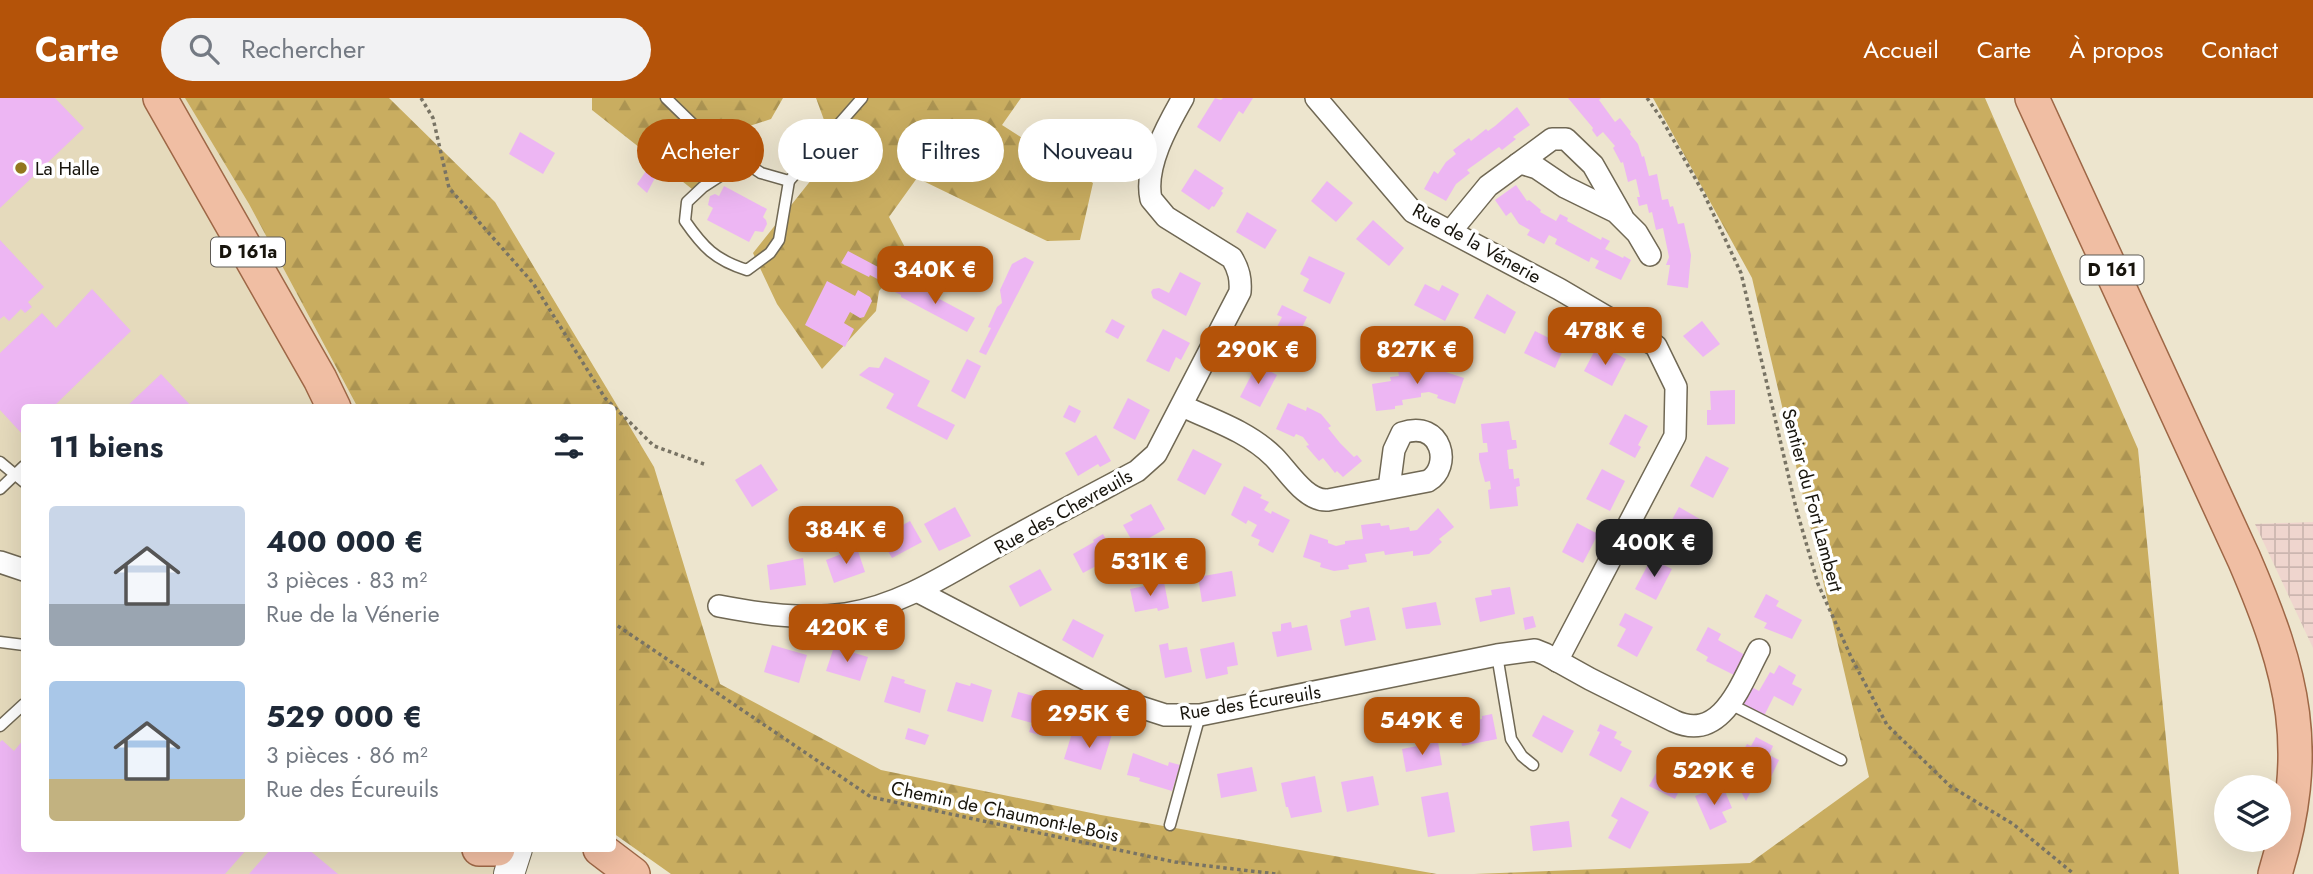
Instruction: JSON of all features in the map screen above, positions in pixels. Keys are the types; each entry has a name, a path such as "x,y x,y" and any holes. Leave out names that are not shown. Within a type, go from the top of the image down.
{"main road":[{"name":"D 161a","path":"160,98 332,404"},
{"name":"D 161","path":"2032,98 2244,559 2278,636 2290,673 2299,710 2302,748 2300,796 2275,874"},
{"path":"603,852 633,874"}],"street":[{"name":"Rue des Chevreuils","path":"719,606 789,616 821,616 869,609 917,591 1137,471 1156,454 1240,292 1241,278 1232,258 1166,217 1151,199 1150,178 1156,158 1182,98"},
{"name":"Rue de la Vénerie","path":"1316,98 1413,212 1559,289 1656,346 1676,387 1675,436 1557,661"},
{"path":"1451,231 1488,186 1552,139 1566,139 1592,165 1623,218"},
{"path":"1518,164 1530,164 1566,187 1616,212 1643,241 1650,255"},
{"path":"1182,406 1254,440 1275,457 1314,498 1328,500 1389,488"},
{"path":"0,562 21,569"},
{"name":"Rue des Écureuils","path":"917,591 1137,706 1165,715 1200,715 1497,654 1535,650 1686,727 1708,723 1719,716 1730,704 1759,650"},
{"path":"495,854 509,874"}],"lane":[{"path":"666,98 688,119"},
{"path":"844,119 862,98"},
{"path":"711,182 687,202 685,221 703,247 730,265 747,270 770,253 779,240 789,182"},
{"path":"0,462 20,470 0,489"},
{"path":"0,642 21,645"},
{"path":"1497,654 1511,739 1522,756 1533,765"},
{"path":"1730,704 1840,760"},
{"path":"0,726 21,707"},
{"path":"1170,825 1200,715"}],"path":[{"path":"421,98 433,118 449,188 533,283 611,404"},
{"name":"Sentier du Fort Lambert","path":"1647,98 1704,194 1741,272 1796,509 1818,584 1852,659 1887,725 1950,786 2013,824 2074,874"},
{"path":"616,409 654,446 704,464"},
{"name":"Chemin de Chaumont-le-Bois","path":"616,625 871,797 1175,862 1276,874"}],"shaded area":[{"path":"0,98 185,98 249,204 356,404 21,404 21,852 525,852 506,874 0,874"},
{"path":"2313,522 2313,648 2255,524"}],"green space":[{"path":"185,98 389,98 495,202 654,467 720,684 881,770 1101,815 1437,874 671,874 616,835 616,404 356,404 249,204"},
{"path":"592,98 783,98 771,119 764,121 764,119 637,119 637,146 592,110"},
{"path":"816,98 1021,98 1004,122 1004,119 897,119 897,182 914,182 889,217 910,257 879,291 876,311 822,369 777,304 753,253 810,182 883,182 883,119 824,119"},
{"path":"1653,98 1985,98 2138,449 2179,874 1474,874 1750,863 1869,777 1752,278"},
{"path":"1004,126 1018,135 1018,182 1093,183 1080,240 1047,241 925,182 1004,182"},
{"path":"683,182 703,182 692,189"}],"building":[{"name":"La Halle","path":"0,98 55,98 84,128 0,208"},
{"path":"1215,98 1253,98 1243,114 1239,111 1220,142 1197,127"},
{"path":"1568,98 1601,98 1599,100 1615,122 1620,118 1631,132 1642,157 1644,156 1649,176 1657,174 1662,200 1668,199 1670,207 1673,206 1678,224 1684,223 1691,255 1688,288 1667,285 1670,265 1666,265 1669,257 1663,228 1656,230 1652,212 1649,213 1647,204 1639,206 1636,179 1628,182 1623,162 1621,163 1613,148 1615,146 1603,132 1597,137 1593,128"},
{"path":"1517,107 1530,125 1513,137 1516,139 1502,150 1499,147 1467,170 1470,173 1456,184 1446,201 1424,189 1434,171 1438,174 1456,154 1453,150 1469,138 1471,141 1486,129 1488,131"},
{"path":"520,132 555,153 543,174 509,154"},
{"path":"1195,169 1224,188 1214,207 1209,210 1181,191"},
{"path":"1327,181 1353,203 1336,222 1311,201"},
{"path":"638,182 653,182 647,193 637,184"},
{"path":"1516,185 1527,201 1541,210 1540,212 1556,221 1560,214 1568,218 1567,221 1601,240 1602,237 1610,241 1605,249 1631,260 1621,280 1595,268 1599,261 1591,257 1589,262 1555,244 1557,239 1549,235 1544,244 1527,235 1530,230 1519,224 1511,212 1506,216 1495,200"},
{"path":"724,186 767,209 763,217 767,224 763,232 755,231 749,242 707,220 713,208 708,205 710,196 719,196"},
{"path":"1247,212 1277,230 1265,249 1236,232"},
{"path":"1373,220 1404,248 1389,266 1356,239"},
{"path":"0,240 44,287 28,302 32,307 25,313 21,309 9,321 4,316 0,319"},
{"path":"848,251 895,276 892,282 883,282 870,275 869,277 841,263"},
{"path":"1309,256 1345,273 1330,304 1303,291 1309,279 1300,274"},
{"path":"1025,257 1034,262 986,355 979,352 991,328 988,327 997,307 1002,303 1000,290 1012,264"},
{"path":"1180,272 1201,283 1186,316 1153,298 1151,292 1159,288 1169,293"},
{"path":"902,279 975,318 967,332 901,297 895,292"},
{"path":"827,281 855,296 858,290 872,301 864,317 860,318 850,312 844,323 854,329 845,347 805,325"},
{"path":"1425,284 1439,291 1442,285 1459,294 1445,321 1414,305"},
{"path":"92,289 131,331 56,404 21,404 21,433 0,410 0,353 42,313 56,328"},
{"path":"1487,294 1516,312 1505,334 1474,318"},
{"path":"1282,305 1307,317 1293,346 1273,335 1282,317 1277,315"},
{"path":"1112,319 1125,326 1118,339 1105,332"},
{"path":"1702,321 1720,344 1703,357 1683,336"},
{"path":"1163,329 1190,343 1181,360 1176,357 1169,372 1146,361"},
{"path":"1535,331 1565,346 1555,368 1524,353"},
{"path":"1611,351 1626,359 1612,386 1584,371 1594,352 1607,358"},
{"path":"885,357 930,381 917,406 955,425 947,440 886,408 894,394 859,375 869,367 879,368"},
{"path":"967,359 981,366 965,399 951,391"},
{"path":"1432,363 1447,367 1446,372 1464,378 1455,404 1429,392 1421,393 1421,397 1402,400 1403,405 1395,406 1395,409 1376,411 1372,384 1391,381 1390,377 1399,376 1398,371 1417,369 1417,365"},
{"path":"1257,364 1277,375 1260,407 1240,397"},
{"path":"161,374 189,404 129,404"},
{"path":"1735,390 1735,424 1707,425 1707,410 1711,410 1710,391"},
{"path":"1128,398 1150,410 1135,440 1113,428"},
{"path":"1288,403 1306,411 1307,407 1321,414 1340,443 1362,461 1343,477 1337,471 1335,473 1323,458 1319,461 1306,446 1309,445 1303,437 1296,434 1294,437 1276,429"},
{"path":"1069,405 1081,411 1075,423 1063,417"},
{"path":"1625,414 1648,426 1638,445 1641,447 1635,458 1609,444"},
{"path":"1509,421 1512,440 1516,440 1517,448 1507,450 1509,469 1513,469 1514,479 1519,478 1520,486 1516,487 1518,506 1490,509 1490,481 1485,482 1479,459 1479,453 1488,452 1487,443 1483,443 1481,424"},
{"path":"1096,435 1111,461 1100,467 1098,464 1078,476 1065,453"},
{"path":"1193,449 1222,464 1205,495 1177,480"},
{"path":"1706,456 1729,468 1713,498 1690,486"},
{"path":"761,464 778,490 752,507 735,480"},
{"path":"1602,469 1625,481 1610,511 1586,499"},
{"path":"1244,486 1262,495 1260,498 1269,502 1264,510 1290,520 1273,553 1258,545 1260,540 1251,536 1257,525 1248,520 1246,524 1231,515"},
{"path":"1151,504 1165,529 1135,546 1123,525 1133,520 1130,515"},
{"path":"955,507 971,536 939,551 924,524"},
{"path":"1679,507 1705,522 1707,527 1705,532 1693,530 1683,549 1662,538"},
{"path":"1438,508 1454,527 1439,539 1442,542 1429,554 1413,556 1413,551 1385,555 1384,551 1365,554 1367,562 1348,565 1349,569 1334,571 1320,567 1321,563 1303,557 1310,534 1336,546 1345,544 1345,541 1363,539 1361,525 1380,523 1381,526 1389,525 1390,530 1409,527 1410,531 1417,530"},
{"path":"894,518 899,527 910,521 922,542 892,558 880,538 883,536 878,527"},
{"path":"1577,523 1598,534 1583,563 1562,552"},
{"path":"1103,534 1115,556 1083,573 1073,554"},
{"path":"857,548 865,572 834,583 826,560"},
{"path":"803,558 806,585 770,590 767,565"},
{"path":"1651,559 1672,569 1656,600 1635,589"},
{"path":"1040,569 1052,590 1020,607 1009,586"},
{"path":"1232,571 1236,596 1202,602 1198,577"},
{"path":"1164,582 1169,608 1135,612 1130,589"},
{"path":"1510,587 1515,614 1480,622 1475,598 1492,595 1491,590"},
{"path":"1766,594 1779,601 1776,606 1802,620 1792,639 1764,628 1767,623 1754,617"},
{"path":"1436,602 1441,625 1406,629 1402,608"},
{"path":"1369,607 1376,640 1345,646 1340,620 1351,617 1350,611"},
{"path":"1625,613 1653,627 1637,657 1617,646 1626,629 1619,625"},
{"path":"1533,616 1536,627 1525,630 1523,618"},
{"path":"1073,619 1104,635 1093,658 1062,640"},
{"path":"1291,622 1292,628 1307,625 1312,650 1277,657 1272,632 1281,631 1281,624"},
{"path":"1708,627 1721,634 1718,640 1745,655 1734,675 1706,661 1708,657 1696,650"},
{"path":"1234,642 1238,665 1227,667 1228,674 1206,679 1200,649"},
{"path":"1168,643 1169,650 1187,647 1192,672 1165,678 1159,645"},
{"path":"772,645 807,655 799,683 764,672"},
{"path":"834,647 868,657 860,681 826,671"},
{"path":"1779,665 1796,675 1792,684 1802,689 1793,706 1774,696 1764,716 1741,703 1750,686 1759,691 1770,672 1774,674"},
{"path":"892,676 926,690 920,713 884,702"},
{"path":"956,682 970,686 971,683 992,690 983,722 947,711"},
{"path":"1018,692 1053,701 1043,736 1029,732 1032,723 1011,717"},
{"path":"1492,714 1497,739 1462,746 1461,740 1448,740 1447,732 1458,727 1457,724"},
{"path":"1543,715 1574,731 1562,753 1532,736"},
{"path":"1600,724 1617,732 1614,738 1622,742 1620,745 1632,751 1621,772 1589,755 1600,732 1597,731"},
{"path":"908,728 929,735 925,745 905,739"},
{"path":"1097,729 1112,734 1101,770 1064,759 1072,733 1094,740"},
{"path":"1756,737 1773,746 1769,755 1779,760 1771,777 1752,767 1745,781 1754,785 1746,801 1731,773 1747,744 1751,746"},
{"path":"2,740 14,751 21,743 21,852 244,852 225,874 0,874 0,742"},
{"path":"1438,742 1442,765 1406,772 1402,749"},
{"path":"1133,753 1168,766 1169,762 1180,765 1172,791 1127,775"},
{"path":"1661,764 1686,777 1675,799 1649,786"},
{"path":"1252,767 1257,791 1221,798 1217,774"},
{"path":"1315,776 1322,812 1291,818 1281,783"},
{"path":"1373,776 1379,805 1347,812 1341,782"},
{"path":"1712,789 1714,794 1724,789 1732,808 1722,812 1727,822 1710,830 1695,796"},
{"path":"1448,792 1455,832 1428,837 1421,797"},
{"path":"1621,797 1649,812 1630,849 1608,838 1618,820 1611,816"},
{"path":"1569,821 1572,847 1533,851 1530,826"},
{"path":"268,852 312,852 338,874 249,874"}],"place":[{"name":"La Halle","path":"21,168"}]}
